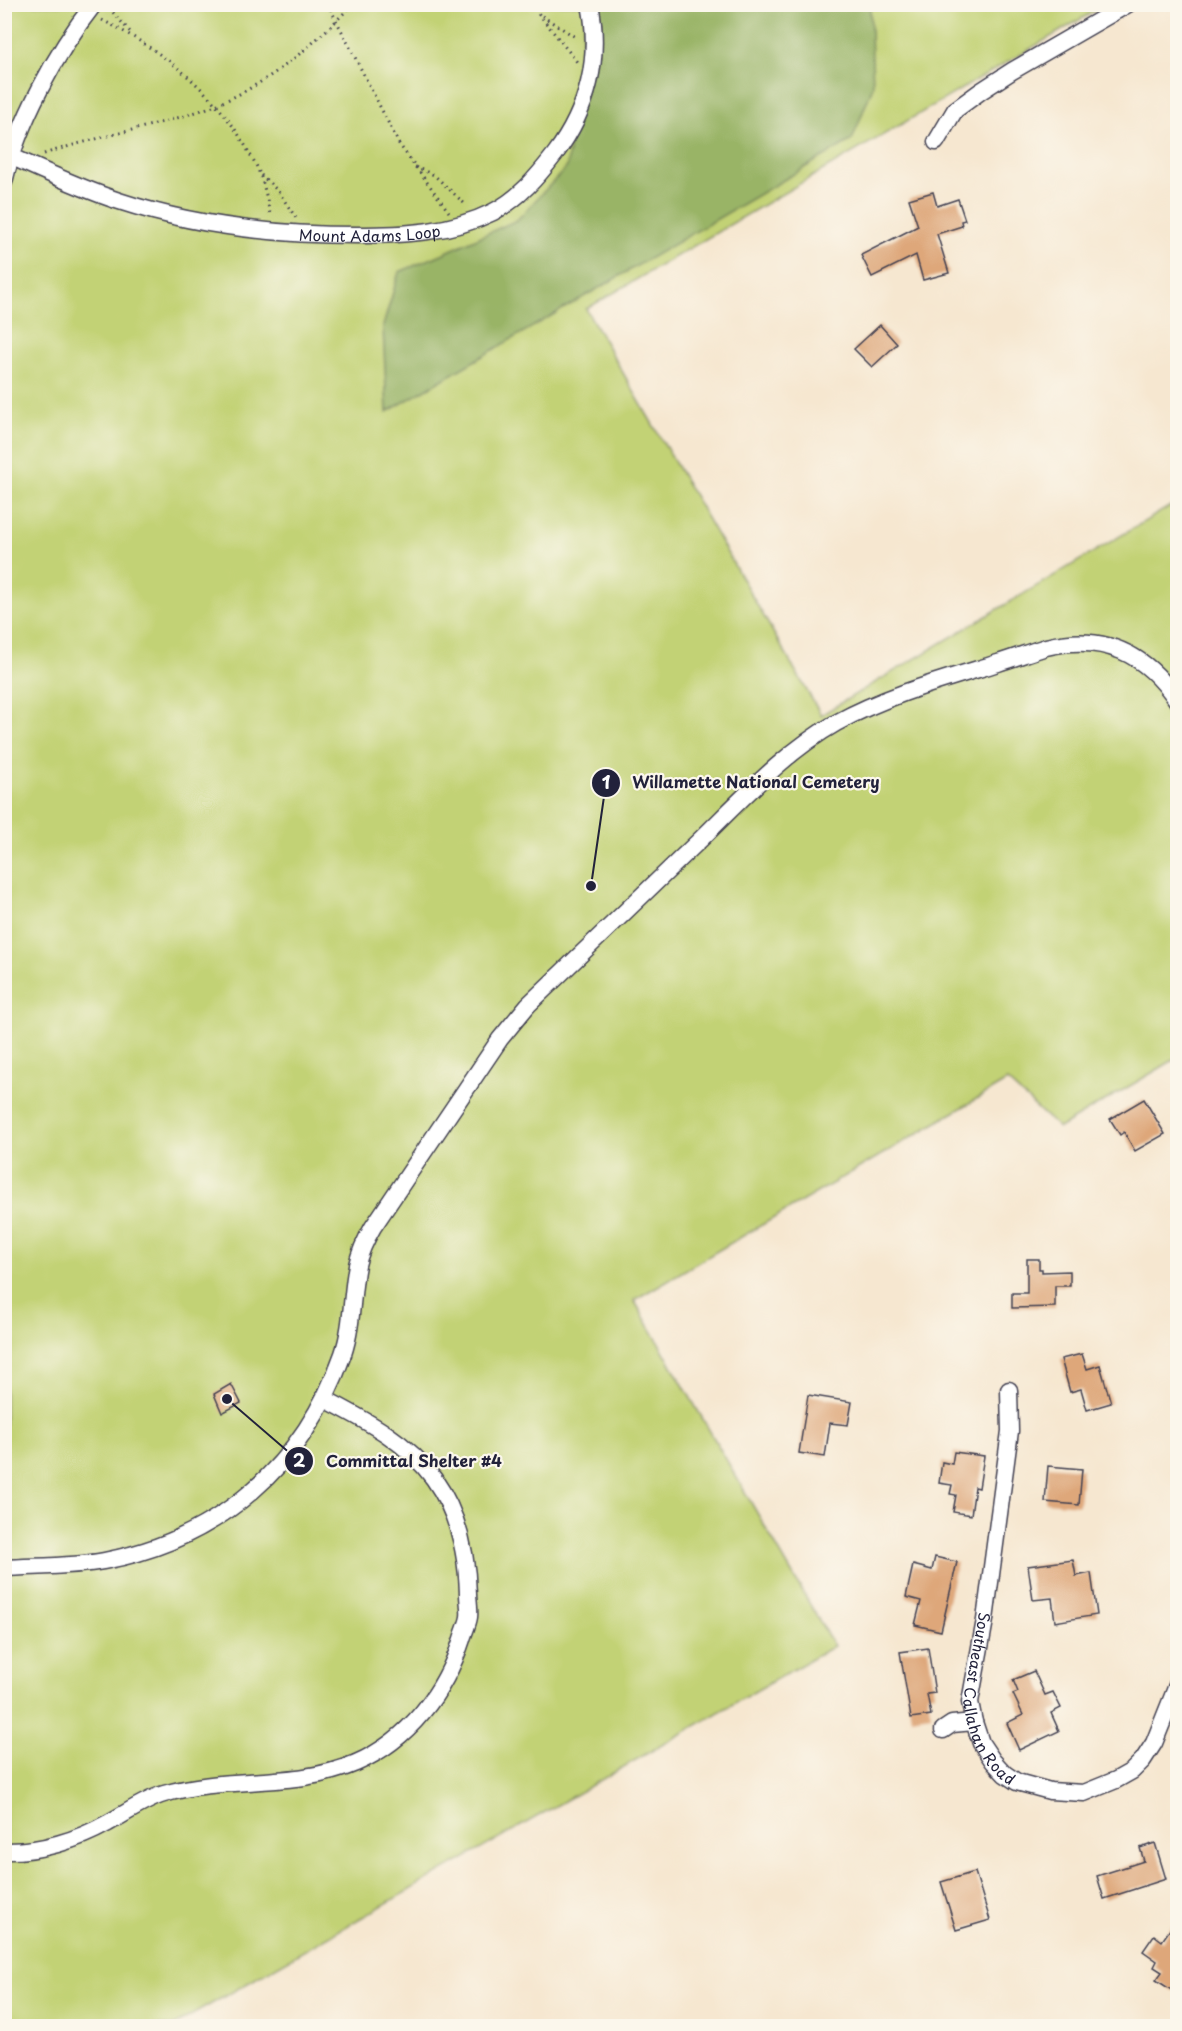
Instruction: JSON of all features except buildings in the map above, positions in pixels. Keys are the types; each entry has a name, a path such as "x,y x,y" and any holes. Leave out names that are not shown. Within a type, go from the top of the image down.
{"street":[{"name":"Mount Adams Loop","path":"16,159 119,201 171,216 210,224 274,232 386,235 458,225 494,212 516,198 538,176 576,121 591,76 594,23 590,4"},
{"path":"936,142 955,110 981,91 1128,4"},
{"path":"4,182 16,159 45,80 69,38 90,9"},
{"path":"4,1568 103,1561 142,1552 175,1540 215,1519 246,1498 278,1467 325,1399 349,1336 357,1263 363,1245 500,1039 528,1005 765,776 790,755 836,724 899,695 1058,645 1097,644 1124,652 1146,664 1155,672 1178,702"},
{"name":"Southeast Callahan Road","path":"1009,1390 1010,1431 985,1620 970,1702 981,1743 993,1761 1005,1774 1017,1782 1050,1791 1084,1793 1116,1780 1132,1771 1143,1760 1154,1743 1178,1683"},
{"path":"4,1851 58,1844 89,1833 143,1802 163,1794 189,1788 330,1772 357,1762 384,1747 428,1707 446,1679 469,1617 468,1575 462,1539 450,1508 434,1479 409,1450 373,1424 325,1399"},
{"path":"943,1730 952,1724 974,1722"}],"path":[{"path":"105,4 120,18 135,38"},
{"path":"328,4 399,144 458,225"},
{"path":"16,159 200,111 216,104 264,80 293,60 318,40 353,4"},
{"path":"531,4 573,59 591,76"},
{"path":"90,9 186,75 216,104 236,130 260,174 274,232"},
{"path":"539,15 594,49"},
{"path":"414,167 434,175 478,218"},
{"path":"260,174 289,205 303,233"}],"green space":[{"path":"5,5 1105,5 586,309 821,715 1177,502 1177,1058 1059,1128 1007,1081 634,1300 834,1646 173,2026 5,2026"},
{"path":"586,5 870,5 873,86 852,140 387,412 383,326 399,272 517,220 567,167"}],"place":[{"name":"Willamette National Cemetery","path":"591,886"},
{"name":"Committal Shelter #4","path":"227,1399"}]}
